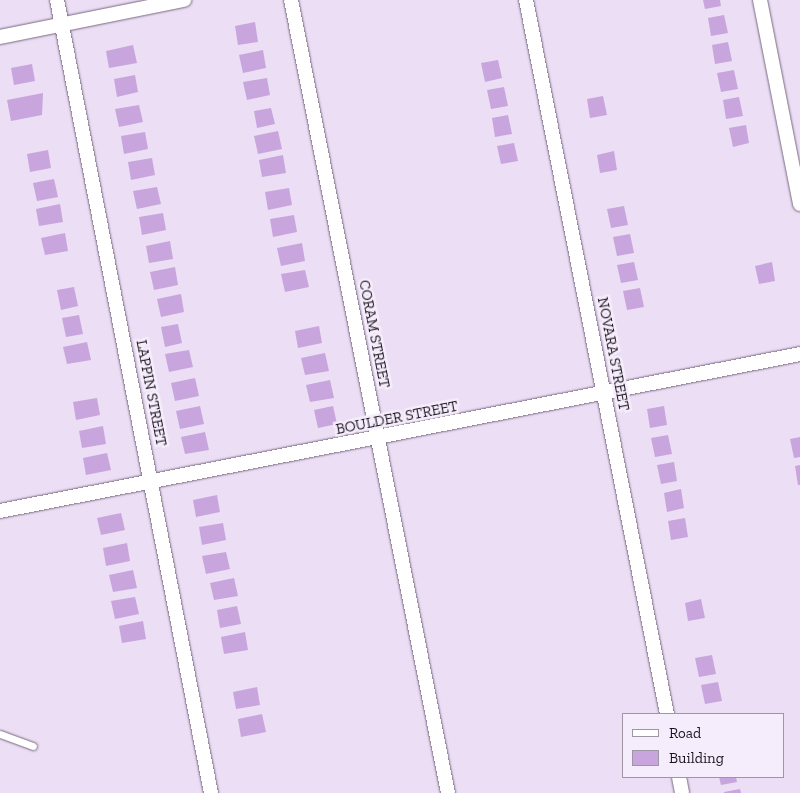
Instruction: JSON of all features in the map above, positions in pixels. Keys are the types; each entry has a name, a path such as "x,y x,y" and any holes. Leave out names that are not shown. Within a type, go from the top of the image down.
{"street":[{"name":"LAPPIN STREET","path":"57,0 211,793"},
{"path":"0,37 184,0"},
{"name":"CORAM STREET","path":"291,0 448,793"},
{"name":"NOVARA STREET","path":"526,0 667,713"},
{"path":"760,0 800,204"},
{"name":"BOULDER STREET","path":"0,511 152,483 800,354"},
{"path":"679,778 682,793"}],"lane":[{"path":"0,734 33,746"}],"building":[{"path":"703,0 720,0 721,6 705,9"},
{"path":"724,15 728,33 711,36 708,18"},
{"path":"255,22 258,42 238,45 235,26"},
{"path":"728,42 732,61 715,64 712,45"},
{"path":"133,45 137,63 109,68 106,51"},
{"path":"263,50 266,68 243,73 239,55"},
{"path":"498,60 502,78 485,82 481,63"},
{"path":"32,64 35,81 14,85 11,68"},
{"path":"734,70 738,89 721,92 717,73"},
{"path":"135,75 138,92 117,97 114,79"},
{"path":"267,78 270,95 247,100 243,82"},
{"path":"504,87 508,106 491,109 487,90"},
{"path":"43,93 42,115 11,121 7,100"},
{"path":"603,96 607,115 590,118 587,99"},
{"path":"739,97 743,116 726,119 723,100"},
{"path":"139,105 143,122 119,127 115,109"},
{"path":"271,108 275,124 257,128 254,111"},
{"path":"508,115 512,134 495,137 492,118"},
{"path":"746,125 749,143 733,147 729,128"},
{"path":"278,131 282,149 258,154 254,136"},
{"path":"145,132 148,149 124,154 121,136"},
{"path":"514,143 518,161 501,164 497,146"},
{"path":"48,150 51,168 30,172 27,154"},
{"path":"614,151 617,170 600,173 597,155"},
{"path":"283,155 286,173 262,177 259,160"},
{"path":"152,158 155,175 131,180 128,162"},
{"path":"54,179 58,197 37,201 33,183"},
{"path":"157,187 161,204 137,209 133,191"},
{"path":"289,188 292,205 268,210 265,192"},
{"path":"60,204 63,222 39,226 36,209"},
{"path":"624,206 628,225 611,228 607,209"},
{"path":"163,213 166,230 142,235 139,217"},
{"path":"294,215 297,232 273,237 270,219"},
{"path":"65,233 68,251 45,255 41,238"},
{"path":"630,234 634,253 617,256 613,237"},
{"path":"170,241 173,259 149,263 146,246"},
{"path":"302,243 305,261 281,266 277,248"},
{"path":"634,262 638,280 621,283 617,265"},
{"path":"772,262 775,281 759,284 755,266"},
{"path":"175,267 178,285 154,290 150,272"},
{"path":"305,270 309,287 285,292 281,274"},
{"path":"74,287 78,306 61,310 57,290"},
{"path":"640,288 644,307 627,310 623,291"},
{"path":"181,294 184,312 161,317 157,299"},
{"path":"79,315 83,334 66,337 62,318"},
{"path":"178,324 182,343 165,347 161,327"},
{"path":"319,326 322,343 298,348 295,331"},
{"path":"87,342 91,360 67,364 63,347"},
{"path":"189,350 193,367 169,372 165,354"},
{"path":"325,353 329,371 305,375 301,358"},
{"path":"195,378 199,396 175,401 171,383"},
{"path":"330,380 334,398 310,402 306,385"},
{"path":"97,398 100,415 76,420 73,402"},
{"path":"200,406 204,424 180,429 176,411"},
{"path":"333,406 337,424 318,428 314,410"},
{"path":"664,406 667,425 650,428 647,409"},
{"path":"103,426 106,444 82,448 79,431"},
{"path":"205,432 209,450 185,454 181,437"},
{"path":"668,435 672,454 655,457 651,438"},
{"path":"800,437 800,457 794,458 790,439"},
{"path":"107,453 111,470 86,475 83,458"},
{"path":"674,462 677,481 661,484 657,465"},
{"path":"800,465 800,485 798,485 795,466"},
{"path":"681,489 684,508 667,512 664,493"},
{"path":"217,495 220,512 196,517 193,500"},
{"path":"121,513 125,530 101,535 97,518"},
{"path":"685,518 688,537 671,540 668,521"},
{"path":"223,523 226,540 202,545 199,527"},
{"path":"127,543 130,561 106,566 103,548"},
{"path":"226,552 230,569 206,574 202,556"},
{"path":"133,570 137,588 113,592 109,575"},
{"path":"234,578 238,596 214,600 210,583"},
{"path":"135,597 139,614 115,619 111,601"},
{"path":"701,599 705,618 688,621 685,603"},
{"path":"237,606 241,624 220,628 217,610"},
{"path":"143,621 146,639 122,643 119,626"},
{"path":"245,632 248,650 224,654 221,637"},
{"path":"712,655 716,674 699,677 695,658"},
{"path":"718,682 722,701 705,704 701,685"},
{"path":"257,687 260,705 236,709 233,692"},
{"path":"262,714 266,732 241,737 238,719"},
{"path":"719,778 736,778 737,782 721,785"},
{"path":"740,789 741,793 724,793 724,792"}]}
